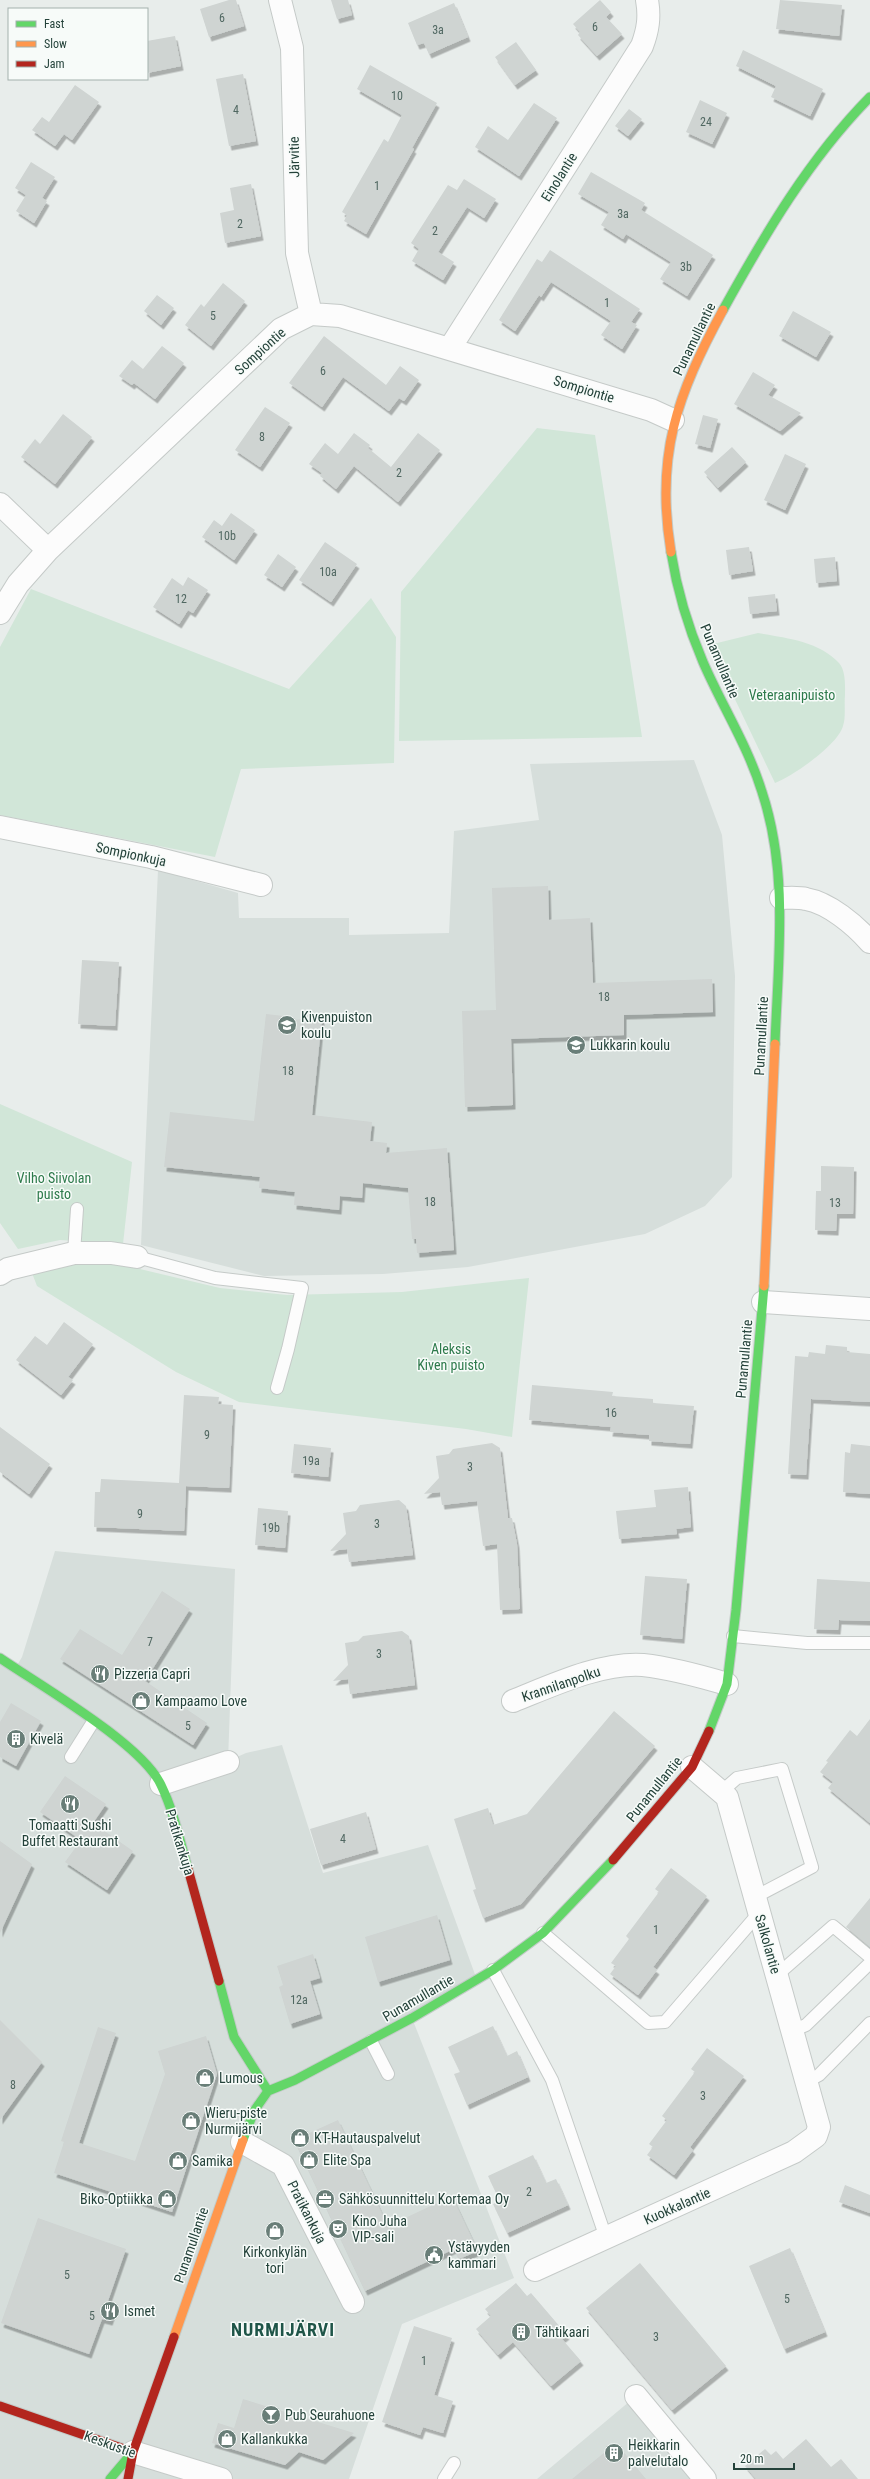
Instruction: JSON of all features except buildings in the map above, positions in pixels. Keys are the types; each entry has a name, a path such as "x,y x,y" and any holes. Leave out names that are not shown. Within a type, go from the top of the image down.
{"street":[{"name":"Järvitie","path":"280,0 292,48 297,253 311,314"},
{"name":"Einolantie","path":"450,348 642,46 648,30 647,0"},
{"name":"Punamullantie","path":"128,2479 133,2452 242,2142 254,2111 268,2091 295,2080 371,2041 493,1970 543,1933 628,1843 692,1767 713,1724 727,1684 733,1636 763,1302 781,898 778,855 762,789 697,646 678,587 670,548 665,475 673,420 702,349 769,229 835,134 870,97"},
{"name":"Sompiontie","path":"0,613 18,584 48,550 281,329 311,314 340,316 450,348 651,410 673,420"},
{"path":"0,504 48,550"},
{"name":"Sompionkuja","path":"0,827 151,857 261,885"},
{"path":"781,898 806,898 823,904 863,934 870,942"},
{"path":"3,1265 74,1253 111,1253 137,1257"},
{"path":"763,1302 870,1309"},
{"name":"Pratikankuja","path":"0,1658 116,1737 142,1759 161,1784 171,1810 197,1898 234,2037 268,2091"},
{"name":"Krannilanpolku","path":"513,1700 572,1677 602,1669 642,1665 727,1684"},
{"path":"161,1784 228,1762"},
{"name":"Salkolantie","path":"692,1767 727,1797 819,2127 816,2136"},
{"name":"Kuokkalantie","path":"534,2270 794,2152 816,2136"},
{"name":"Pratikankuja","path":"242,2142 283,2166 353,2302"},
{"path":"636,2396 704,2479"},
{"name":"Keskustie","path":"0,2406 133,2452 221,2479"},
{"name":"Punamullantie","path":"110,2479 133,2452"}],"lane":[{"path":"74,1253 77,1209"},
{"path":"137,1257 215,1278 302,1288 288,1350 277,1388"},
{"path":"733,1636 807,1643 870,1643"},
{"path":"71,1756 93,1722"},
{"path":"543,1933 648,2023 665,2022 757,1905 812,1867 782,1769 737,1778 721,1792"},
{"path":"777,1975 833,1926 870,1957"},
{"path":"792,2031 806,2025 870,1963"},
{"path":"493,1970 552,2080 606,2238"},
{"path":"806,2082 819,2075 870,2022"},
{"path":"371,2041 388,2074"},
{"path":"444,2479 454,2463"}],"shaded area":[{"name":"Lukkarin koulu","path":"694,760 722,835 735,976 732,1177 705,1206 645,1234 468,1267 383,1274 264,1276 141,1245 158,870 238,893 239,918 349,918 349,935 449,933 454,831 539,820 530,764"},
{"path":"55,1551 235,1569 228,1761 246,1753 282,1745 323,1873 428,1845 477,1980 412,2018 514,2278 402,2324 349,2479 0,2479 0,1658 15,1669 22,1657"},
{"path":"636,2396 705,2479 537,2479"}],"green space":[{"path":"537,428 595,435 642,737 399,741 401,592"},
{"path":"31,589 289,689 371,598 396,637 394,763 241,769 215,857 0,815 0,647"},
{"name":"Veteraanipuisto","path":"758,633 802,642 822,650 839,663 843,670 845,679 844,719 843,726 839,734 824,751 814,759 793,774 775,783 709,645"},
{"name":"Vilho Siivolan puisto","path":"0,1104 132,1162 123,1244 60,1240 18,1249 0,1223"},
{"name":"Aleksis Kiven puisto","path":"94,1262 123,1265 220,1288 287,1295 402,1292 529,1278 512,1437 466,1429 239,1402 176,1372 37,1286 32,1273 63,1266"}],"traffic: fast":[{"path":"723,310 755,253 789,198 827,146 870,97"},
{"path":"671,552 680,594 693,635 710,678 750,758 762,792 770,823 776,854 780,916 775,1044"},
{"path":"709,1731 727,1684 736,1610 764,1286"},
{"path":"0,1658 113,1734 134,1752 150,1769 161,1785 170,1806 188,1869"},
{"path":"243,2140 254,2111 268,2091 295,2080 412,2018 493,1970 543,1933 613,1860"},
{"path":"219,1981 234,2037 268,2091"},
{"path":"110,2479 132,2453"}],"traffic: slow":[{"path":"671,552 667,517 666,485 668,455 674,426 682,398 693,370 723,310"},
{"path":"764,1286 775,1044"},
{"path":"174,2337 243,2140"}],"traffic: jam":[{"path":"613,1860 692,1767 709,1731"},
{"path":"188,1869 219,1981"},
{"path":"128,2479 133,2452 174,2337"},
{"path":"0,2406 133,2452"}],"place":[{"name":"Kivenpuiston koulu","path":"287,1025"},
{"name":"Lukkarin koulu","path":"576,1045"},
{"name":"Pizzeria Capri","path":"100,1674"},
{"name":"Kampaamo Love","path":"141,1701"},
{"name":"Kivelä","path":"16,1739"},
{"name":"Tomaatti Sushi Buffet Restaurant","path":"70,1804"},
{"name":"Lumous","path":"205,2078"},
{"name":"Wieru-piste Nurmijärvi","path":"191,2121"},
{"name":"KT-Hautauspalvelut","path":"300,2138"},
{"name":"Elite Spa","path":"309,2160"},
{"name":"Samika","path":"178,2161"},
{"name":"Biko-Optiikka","path":"167,2199"},
{"name":"Sähkösuunnittelu Kortemaa Oy","path":"325,2199"},
{"name":"Kino Juha VIP-sali","path":"338,2229"},
{"name":"Kirkonkylän tori","path":"275,2231"},
{"name":"Ystävyyden kammari","path":"434,2255"},
{"name":"Ismet","path":"110,2311"},
{"name":"Tähtikaari","path":"521,2332"},
{"name":"Pub Seurahuone","path":"271,2415"},
{"name":"Kallankukka","path":"227,2439"},
{"name":"Heikkarin palvelutalo","path":"614,2453"}],"district":[{"name":"NURMIJÄRVI","path":"283,2330"}]}
